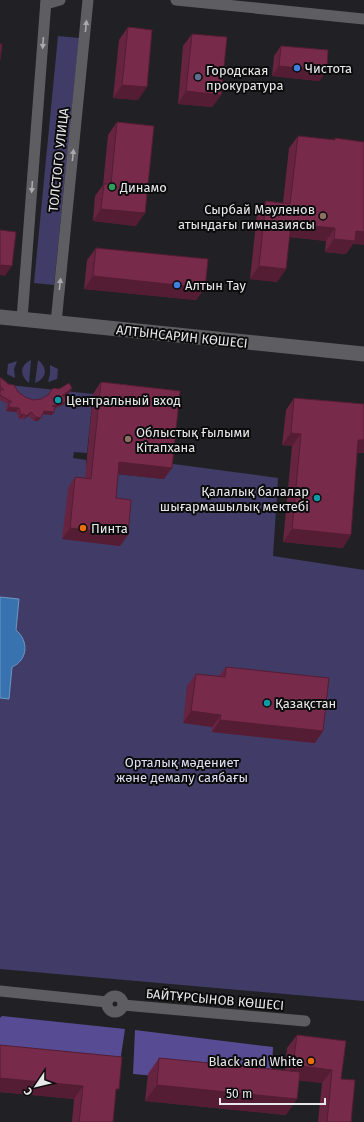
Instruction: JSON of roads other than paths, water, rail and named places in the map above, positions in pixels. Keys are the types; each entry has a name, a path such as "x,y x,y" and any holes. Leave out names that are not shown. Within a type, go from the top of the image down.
{"street":[{"path":"46,2 60,0"},
{"name":"ТОЛСТОГО УЛИЦА","path":"56,323 88,0"},
{"path":"176,0 364,19"},
{"name":"ТОЛСТОГО УЛИЦА","path":"22,319 46,2"},
{"name":"АЛТЫНСАРИН КӨШЕСІ","path":"0,317 364,354"},
{"name":"БАЙТҰРСЫНОВ КӨШЕСІ","path":"0,991 107,1002 111,997 116,996 120,998 123,1005 305,1021"}],"water":[{"path":"0,597 19,599 16,630 23,639 25,645 24,655 17,664 12,667 9,699 0,698"}],"place":[{"name":"Чистота","path":"297,68"},
{"name":"Городская прокуратура","path":"198,77"},
{"name":"Динамо","path":"112,187"},
{"name":"Сырбай Мәуленов атындағы гимназиясы","path":"323,216"},
{"name":"Алтын Тау","path":"177,285"},
{"name":"Центральный вход","path":"58,400"},
{"name":"Облыстық Ғылыми Кітапхана","path":"128,439"},
{"name":"Қалалық балалар шығармашылық мектебі","path":"317,498"},
{"name":"Пинта","path":"83,528"},
{"name":"Қазақстан","path":"267,703"},
{"name":"Black and White","path":"311,1061"}],"park label":[{"name":"Орталық мәдениет және демалу саябағы","path":"182,770"}]}
